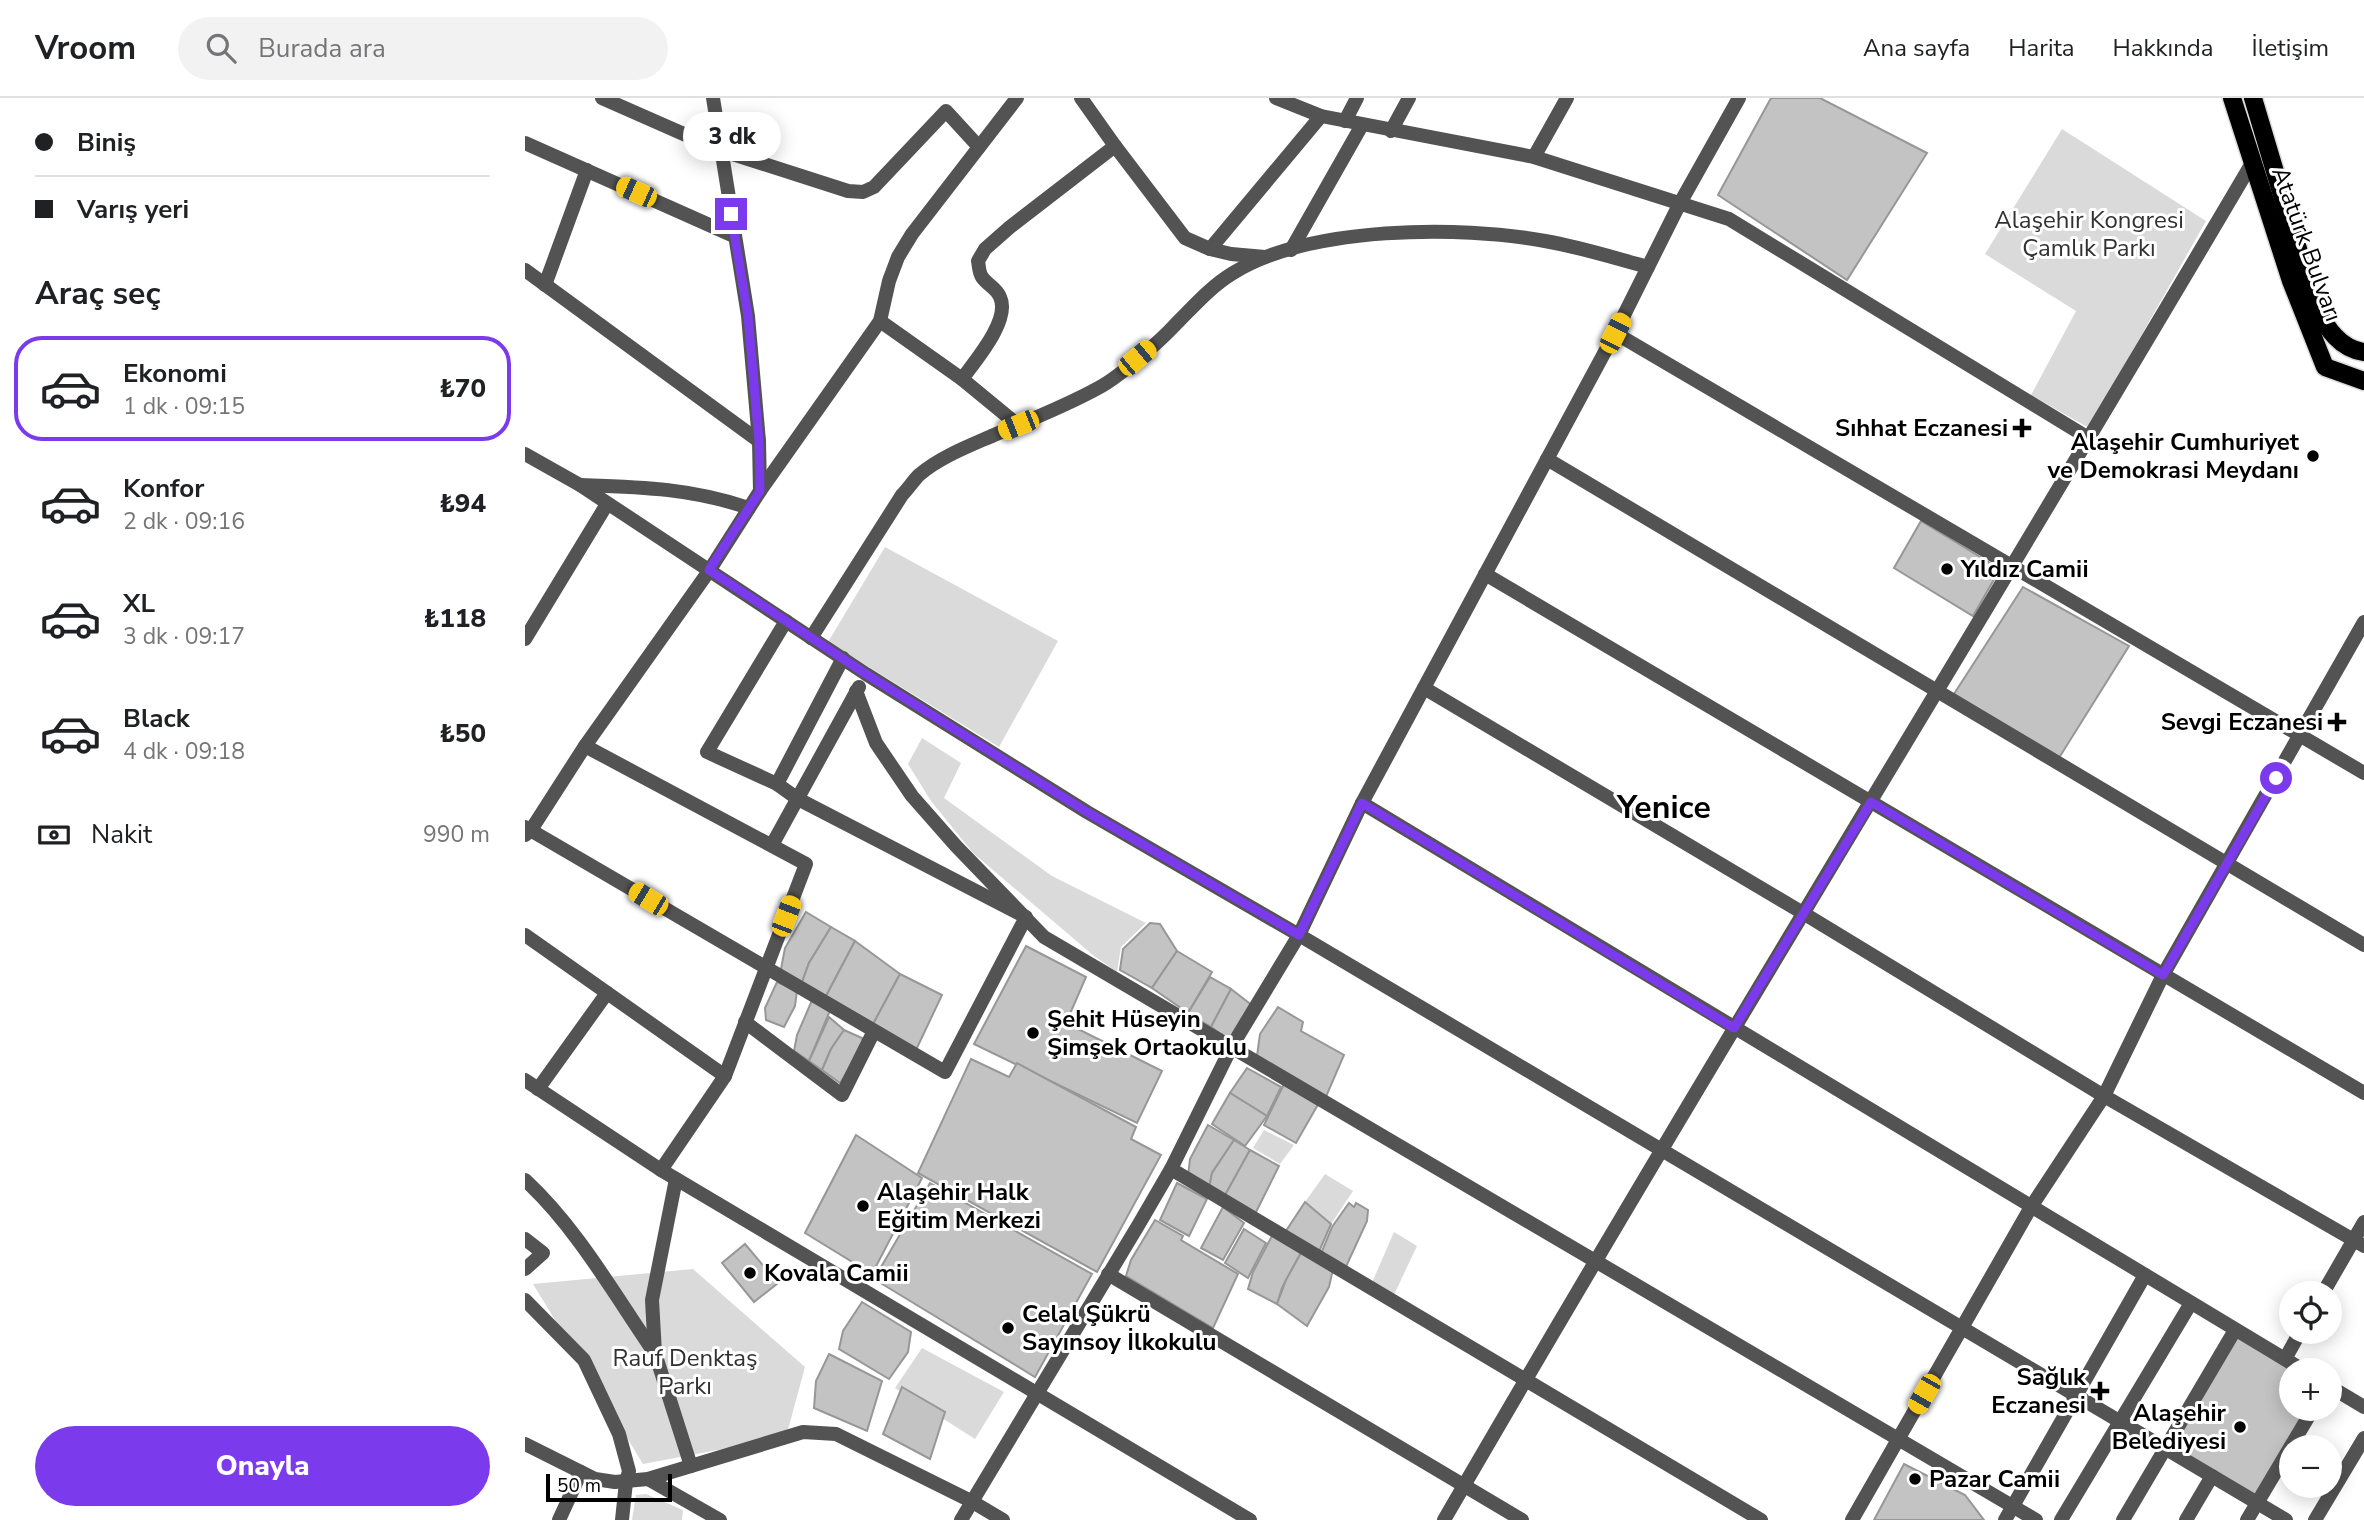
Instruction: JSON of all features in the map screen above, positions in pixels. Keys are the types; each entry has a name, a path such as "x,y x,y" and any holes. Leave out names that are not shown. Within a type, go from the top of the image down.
{"main road":[{"name":"Atatürk Bulvarı","path":"2232,98 2291,281 2325,367 2364,381"},
{"name":"Atatürk Bulvarı","path":"2253,98 2316,309 2329,332 2360,350"}],"street":[{"path":"602,98 720,150 848,191 863,192 874,187 946,111 979,147"},
{"path":"713,98 748,316 759,441 760,491"},
{"path":"1017,98 912,234 898,257 889,281 880,321 527,830 945,1072 1026,917"},
{"path":"1081,98 1185,238 1210,249 1231,254 1268,257"},
{"path":"1276,98 1321,116 1534,157 1729,219 2090,439"},
{"path":"1345,121 1357,98"},
{"path":"1391,131 1409,98"},
{"path":"1534,157 1567,98"},
{"path":"961,1520 1171,1170 1232,1046 1299,935 1362,803 1615,333 1679,205 1739,98"},
{"path":"1210,249 1321,116"},
{"path":"1291,250 1361,125"},
{"path":"525,143 734,236"},
{"path":"962,379 995,332 1001,314 1002,300 995,288 981,276 978,261 985,249 1115,146"},
{"path":"1444,1520 1595,1259 2090,439 2252,163"},
{"path":"545,285 587,170"},
{"path":"811,638 902,495 920,475 973,444 1070,404 1106,384 1171,330 1211,288 1235,272 1268,257 1352,237 1480,233 1545,241 1649,267"},
{"path":"525,270 759,441"},
{"path":"880,321 962,379 1018,425"},
{"path":"1615,333 2364,773"},
{"path":"525,454 580,485 866,674 1087,812 2286,1520"},
{"path":"1547,459 2364,945"},
{"path":"580,485 661,488 717,497 749,508"},
{"path":"525,639 607,504"},
{"path":"1485,574 2364,1093"},
{"path":"786,621 707,752 777,784 798,799 1026,917"},
{"path":"1852,1520 2031,1207 2103,1096 2163,975 2364,622"},
{"path":"777,784 843,658"},
{"path":"772,845 866,674"},
{"path":"1424,688 2103,1096 2359,1243"},
{"path":"856,691 876,743 912,796 1044,937 2036,1520"},
{"path":"585,746 806,864 725,1076 661,1170"},
{"path":"1362,803 2282,1358"},
{"path":"525,935 725,1076"},
{"path":"607,993 531,1085 661,1170 1250,1520"},
{"path":"745,1022 842,1095 874,1031"},
{"path":"1171,1170 1761,1520"},
{"path":"676,1179 652,1300 655,1353 691,1466"},
{"path":"525,1180 544,1197 576,1239 655,1353"},
{"path":"2332,1281 2359,1243 2364,1222"},
{"path":"525,1239 543,1253 525,1269"},
{"path":"1108,1275 1523,1520"},
{"path":"2005,1520 2145,1275"},
{"path":"525,1300 584,1360 619,1434 629,1471 622,1520"},
{"path":"2061,1520 2191,1303"},
{"path":"2123,1520 2235,1330"},
{"path":"2342,1394 2364,1407"},
{"path":"2247,1520 2306,1421"},
{"path":"525,1444 595,1479 626,1482 648,1479 803,1432 836,1434 971,1501 1003,1520"},
{"path":"2315,1520 2364,1438"},
{"path":"559,1520 581,1472"},
{"path":"2186,1520 2212,1476"},
{"path":"648,1479 694,1513 720,1520"}],"green space":[{"name":"Alaşehir Kongresi Çamlık Parkı","path":"2062,129 2206,221 2089,428 2031,395 2076,311 1985,254"},
{"path":"885,547 1058,641 999,747 828,642"},
{"path":"922,738 961,763 944,798 1052,876 1146,923 1121,947 1117,972 1094,956 973,853 931,801 908,764"},
{"path":"1264,1130 1294,1145 1280,1164 1253,1148"},
{"path":"1325,1174 1353,1191 1331,1224 1305,1202"},
{"path":"1394,1232 1417,1246 1392,1299 1371,1285"},
{"name":"Rauf Denktaş Parkı","path":"693,1269 805,1367 786,1437 643,1464 533,1284"},
{"path":"922,1348 1004,1392 975,1439 895,1388"},
{"path":"646,1494 683,1510 682,1520 632,1520 636,1495"}],"building":[{"path":"1771,98 1820,98 1927,153 1847,280 1718,195"},
{"name":"Yıldız Camii","path":"1921,521 2000,569 1973,616 1894,568"},
{"path":"2023,587 2129,646 2059,758 1954,694"},
{"path":"806,912 831,927 809,963 801,985 780,974 785,948"},
{"path":"1150,923 1160,924 1177,951 1152,988 1120,970 1123,949"},
{"path":"831,927 855,941 825,998 801,985 809,963"},
{"path":"855,941 900,974 872,1026 825,998"},
{"name":"Şehit Hüseyin Şimşek Ortaokulu","path":"1026,946 1086,977 1066,1023 1162,1071 1137,1123 974,1044"},
{"path":"1177,951 1212,972 1188,1013 1152,988"},
{"path":"900,974 942,995 915,1052 872,1026"},
{"path":"1210,977 1231,989 1211,1027 1188,1013"},
{"path":"777,982 797,991 795,1006 784,1027 766,1020 765,1008"},
{"path":"1231,989 1253,1006 1232,1042 1211,1027"},
{"path":"813,998 831,1008 809,1061 794,1051 797,1035"},
{"path":"1278,1007 1303,1022 1301,1031 1344,1055 1325,1099 1257,1056 1260,1034"},
{"path":"829,1017 844,1030 831,1049 822,1070 809,1061"},
{"path":"844,1030 862,1038 864,1045 840,1083 822,1070 831,1049"},
{"path":"971,1059 1009,1077 1017,1063 1136,1127 1131,1139 1161,1155 1097,1272 918,1173"},
{"path":"1247,1068 1281,1087 1267,1116 1230,1093"},
{"path":"1286,1080 1320,1101 1296,1143 1264,1125"},
{"path":"1230,1093 1267,1116 1245,1146 1212,1124"},
{"path":"1208,1125 1234,1140 1212,1173 1209,1188 1188,1176 1190,1159"},
{"name":"Alaşehir Halk Eğitim Merkezi","path":"856,1135 922,1178 872,1274 805,1233"},
{"path":"1234,1140 1250,1150 1224,1197 1209,1188 1212,1173"},
{"path":"1250,1150 1279,1166 1255,1214 1224,1197"},
{"name":"Celal Şükrü Sayınsoy İlkokulu","path":"930,1183 1092,1274 1035,1377 874,1279"},
{"path":"1177,1183 1207,1199 1189,1236 1160,1220"},
{"path":"1305,1202 1331,1224 1318,1254 1284,1234"},
{"path":"1349,1203 1354,1207 1356,1203 1368,1210 1367,1221 1344,1271 1320,1256 1332,1227"},
{"path":"1223,1207 1244,1223 1223,1260 1201,1248"},
{"path":"1155,1220 1183,1236 1181,1240 1238,1274 1213,1328 1126,1276 1131,1260"},
{"path":"1244,1229 1266,1243 1248,1278 1225,1263"},
{"path":"1273,1234 1302,1251 1282,1288 1277,1304 1248,1289 1253,1272"},
{"name":"Kovala Camii","path":"745,1244 778,1283 754,1302 722,1263"},
{"path":"1302,1251 1333,1269 1329,1287 1307,1326 1277,1304"},
{"path":"862,1302 911,1332 908,1352 889,1379 839,1349 843,1331"},
{"name":"Alaşehir Belediyesi","path":"2237,1336 2279,1362 2279,1421 2302,1421 2293,1435 2279,1435 2279,1459 2256,1497 2171,1446"},
{"path":"829,1354 882,1381 867,1431 814,1408 816,1381"},
{"path":"902,1387 945,1412 930,1459 883,1434"},
{"name":"Pazar Camii","path":"1904,1464 1965,1495 1984,1520 1874,1520"}],"place":[{"name":"Sıhhat Eczanesi","path":"2022,428"},
{"name":"Alaşehir Cumhuriyet ve Demokrasi Meydanı","path":"2313,456"},
{"name":"Yıldız Camii","path":"1947,569"},
{"name":"Sevgi Eczanesi","path":"2337,722"},
{"name":"Şehit Hüseyin Şimşek Ortaokulu","path":"1033,1033"},
{"name":"Alaşehir Halk Eğitim Merkezi","path":"863,1206"},
{"name":"Kovala Camii","path":"750,1273"},
{"name":"Celal Şükrü Sayınsoy İlkokulu","path":"1008,1328"},
{"name":"Sağlık Eczanesi","path":"2100,1391"},
{"name":"Alaşehir Belediyesi","path":"2240,1427"},
{"name":"Pazar Camii","path":"1915,1479"}],"district":[{"name":"Yenice","path":"1664,807"}],"route":[{"path":"731,214 748,316 759,441 760,491 709,570 866,674 1087,812 1299,935 1362,803 1734,1028 1871,802 2163,975 2276,778"}]}
